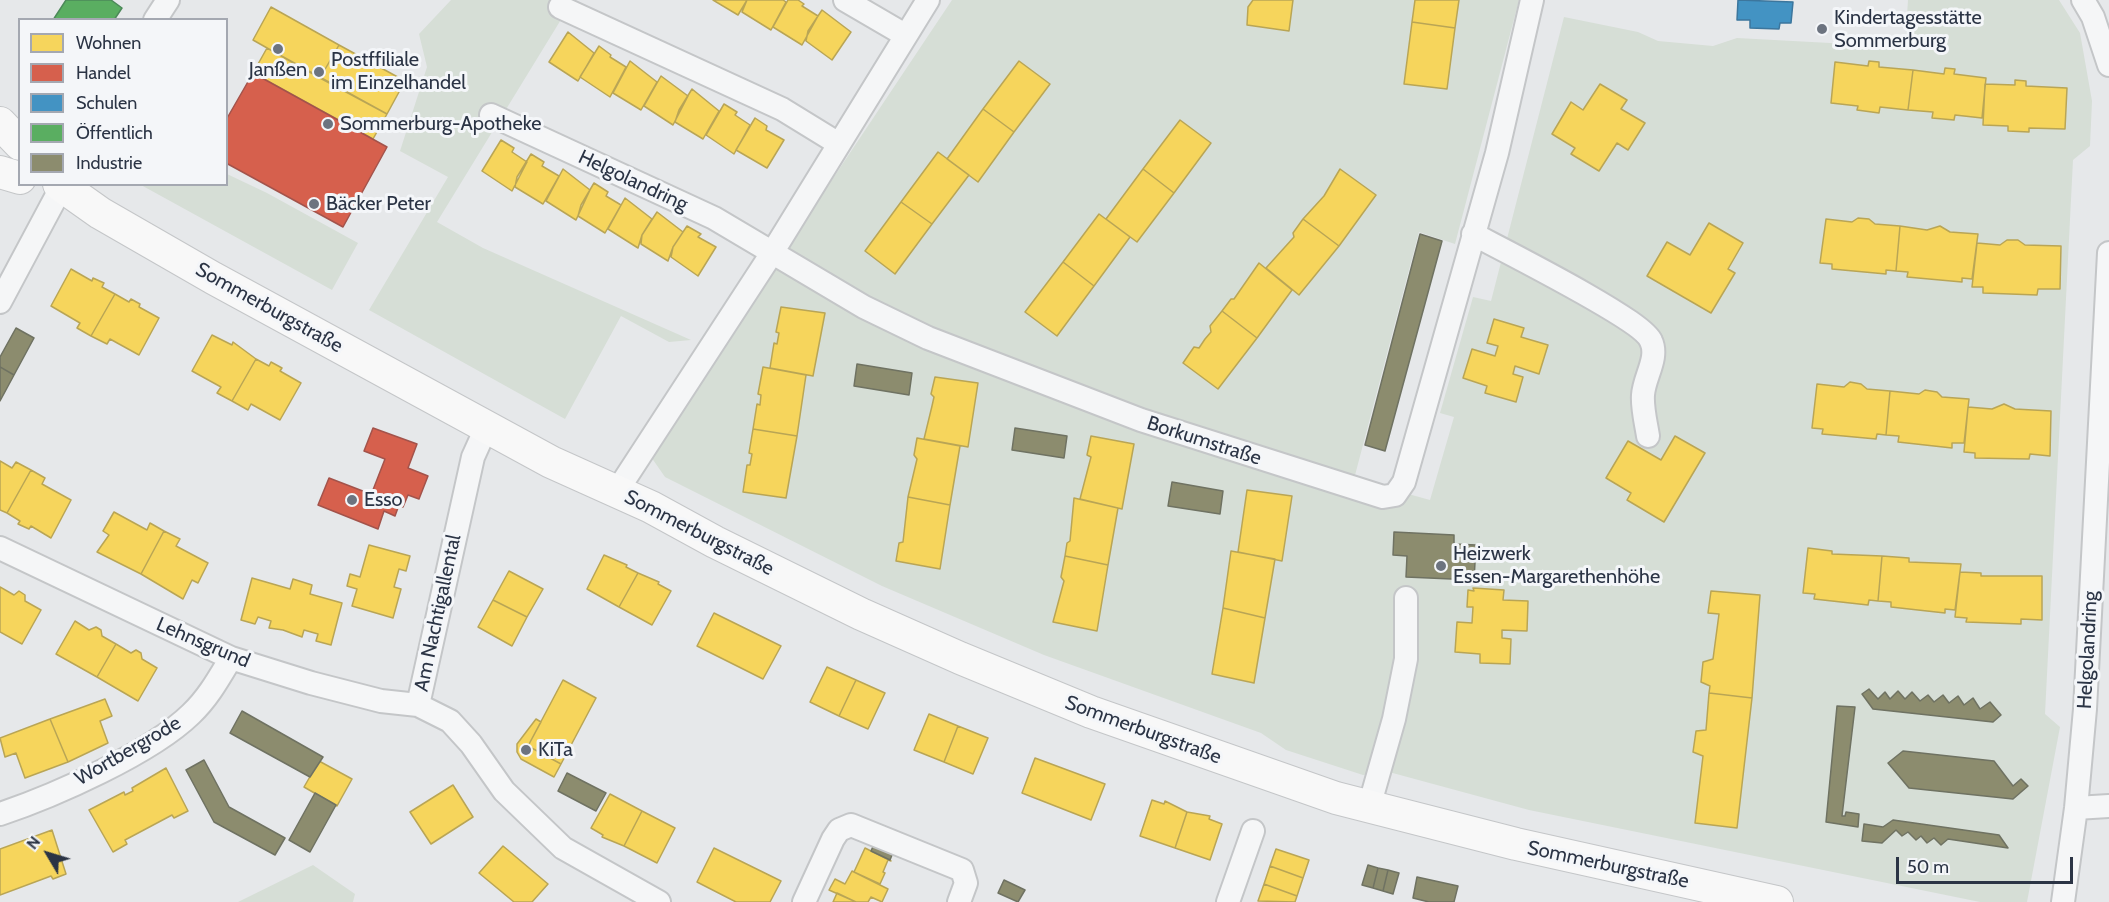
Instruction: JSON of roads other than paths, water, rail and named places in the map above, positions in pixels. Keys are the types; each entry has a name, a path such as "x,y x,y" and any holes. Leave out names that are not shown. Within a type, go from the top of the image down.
{"street":[{"path":"845,0 905,35"},
{"path":"617,491 772,253 928,0"},
{"name":"Borkumstraße","path":"772,253 864,307 928,338 1152,424 1383,497 1395,495 1404,482 1497,153 1532,0"},
{"path":"2083,0 2093,17 2109,65"},
{"path":"560,7 782,109 839,144"},
{"name":"Helgolandring","path":"491,115 714,218 772,253"},
{"path":"0,123 18,142"},
{"path":"0,172 18,177"},
{"path":"0,302 58,186"},
{"name":"Sommerburgstraße","path":"60,186 100,213 213,278 551,462 617,491 715,542 960,658 1183,746 1292,784 1369,807 1516,844 1777,902"},
{"path":"1473,234 1640,327 1651,340 1653,356 1643,394 1648,436"},
{"name":"Helgolandring","path":"2063,902 2076,808 2103,466 2109,253"},
{"name":"Am Nachtigallental","path":"487,426 473,457 418,705 450,721 471,744 504,791 563,848 659,902"},
{"name":"Lehnsgrund","path":"0,548 231,658 381,702 418,705"},
{"path":"1369,807 1394,719 1406,659 1406,598"},
{"name":"Wortbergrode","path":"0,814 43,798 123,759 172,731 209,694 231,658"},
{"path":"2076,808 2109,806"},
{"path":"804,902 832,839 844,826 851,825 962,870 966,883 959,902"},
{"path":"1228,902 1253,831"}],"place":[{"name":"Kindertagesstätte Sommerburg","path":"1822,29"},
{"name":"Janßen","path":"278,49"},
{"name":"Postffiliale im Einzelhandel","path":"319,72"},
{"name":"Sommerburg-Apotheke","path":"328,124"},
{"name":"Bäcker Peter","path":"314,204"},
{"name":"Esso","path":"352,500"},
{"name":"Heizwerk Essen-Margarethenhöhe","path":"1441,566"},
{"name":"KiTa","path":"526,750"}]}
